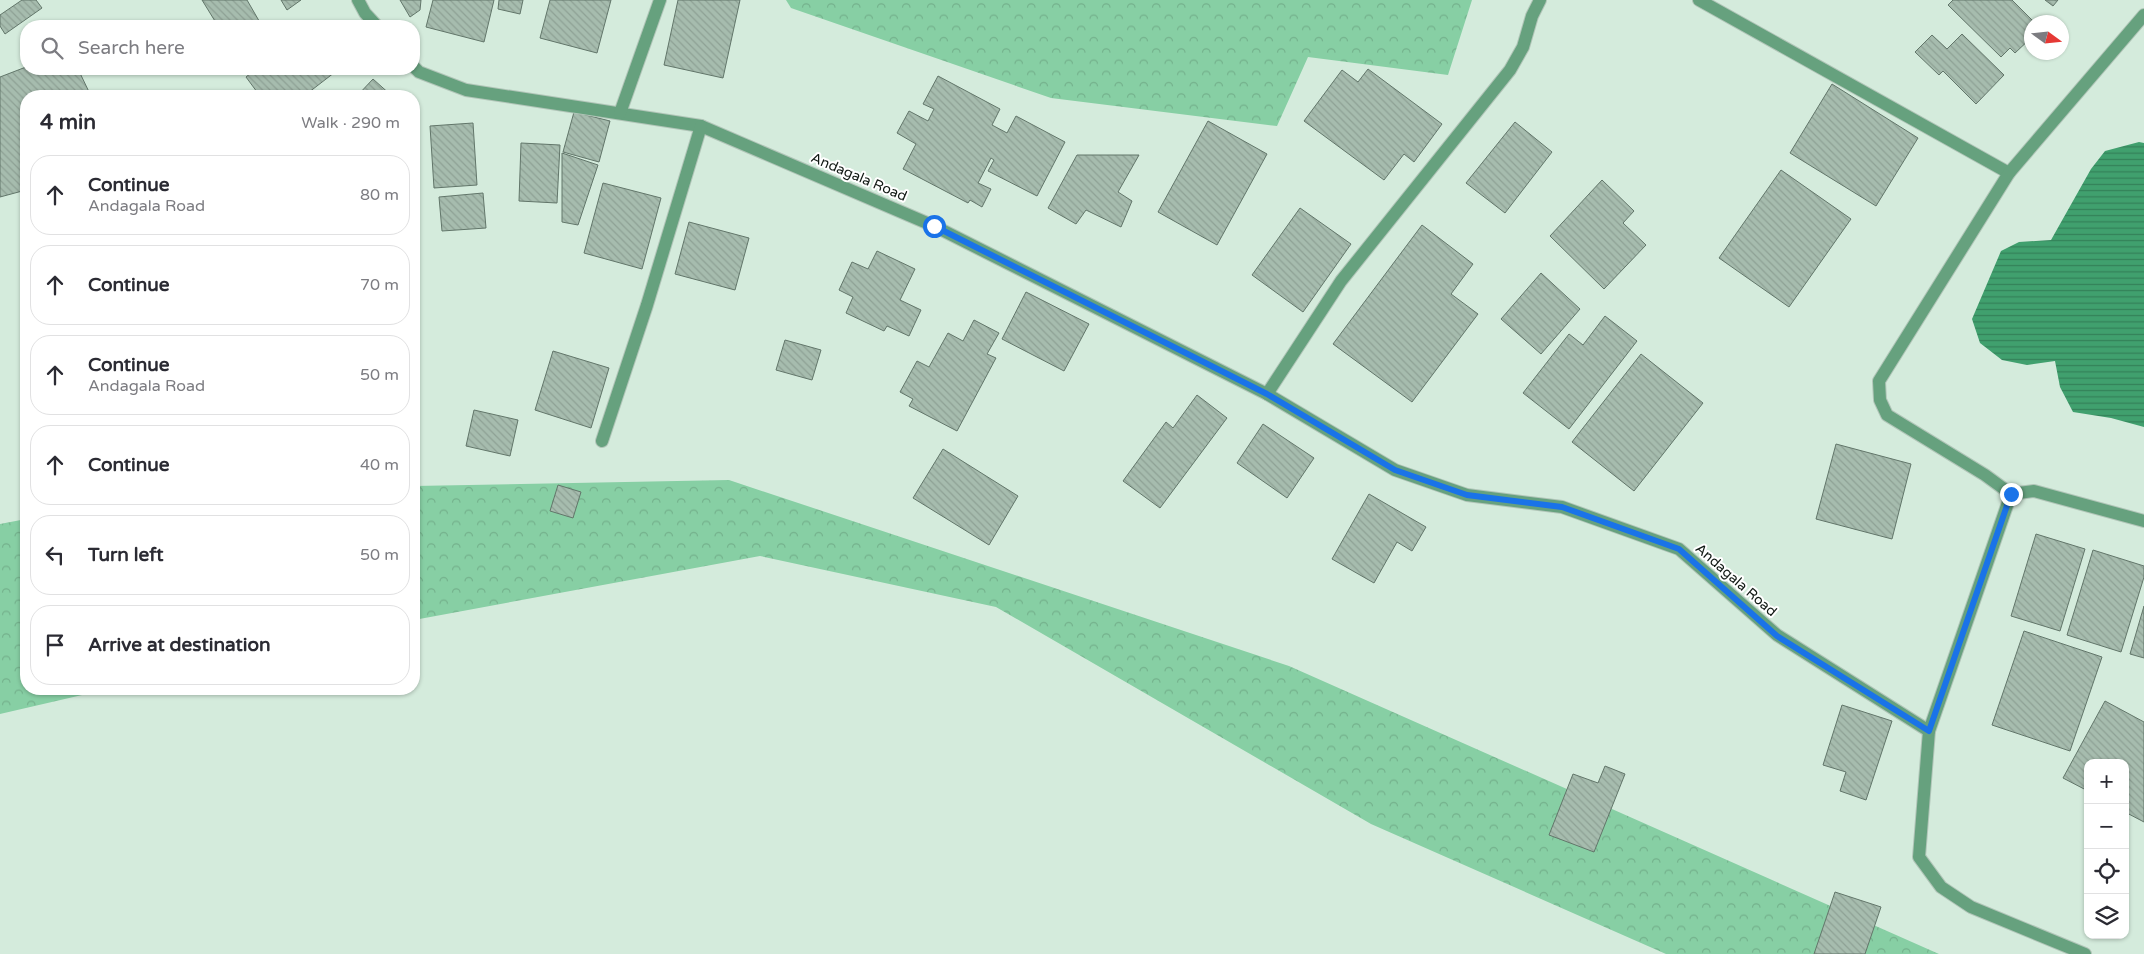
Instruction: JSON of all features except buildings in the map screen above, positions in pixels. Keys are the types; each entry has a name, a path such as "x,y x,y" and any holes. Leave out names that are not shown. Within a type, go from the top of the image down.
{"street":[{"path":"358,0 371,20"},
{"path":"620,113 660,0"},
{"path":"1267,394 1341,281 1510,70 1523,48 1532,16 1540,0"},
{"path":"1699,0 2009,173"},
{"path":"2144,15 2009,173 1879,381 1880,400 1887,415 1985,474 2011,494 2034,491 2144,521"},
{"name":"Andagala Road","path":"420,73 466,90 702,126 934,226 1267,394 1395,470 1467,495 1562,507 1679,549 1777,636 1929,731"},
{"path":"602,441 647,305 702,126"},
{"path":"2011,494 1929,731 1919,857 1941,887 1971,907 2085,954"}],"green space":[{"path":"786,0 1472,0 1448,75 1308,57 1277,126 1051,98 791,8"},
{"path":"729,480 1289,666 1939,954 1666,954 1371,824 996,607 760,556 420,619 420,486"},
{"path":"20,520 20,695 82,695 0,714 0,524"}],"shaded area":[{"path":"2139,142 2144,143 2144,427 2111,418 2073,412 2060,387 2055,361 2027,365 2002,360 1980,343 1972,319 2001,251 2019,242 2051,240 2091,169 2105,151"}],"route":[{"path":"934,226 1267,394 1395,470 1467,495 1562,507 1679,549 1777,636 1929,731 2011,494"}]}
